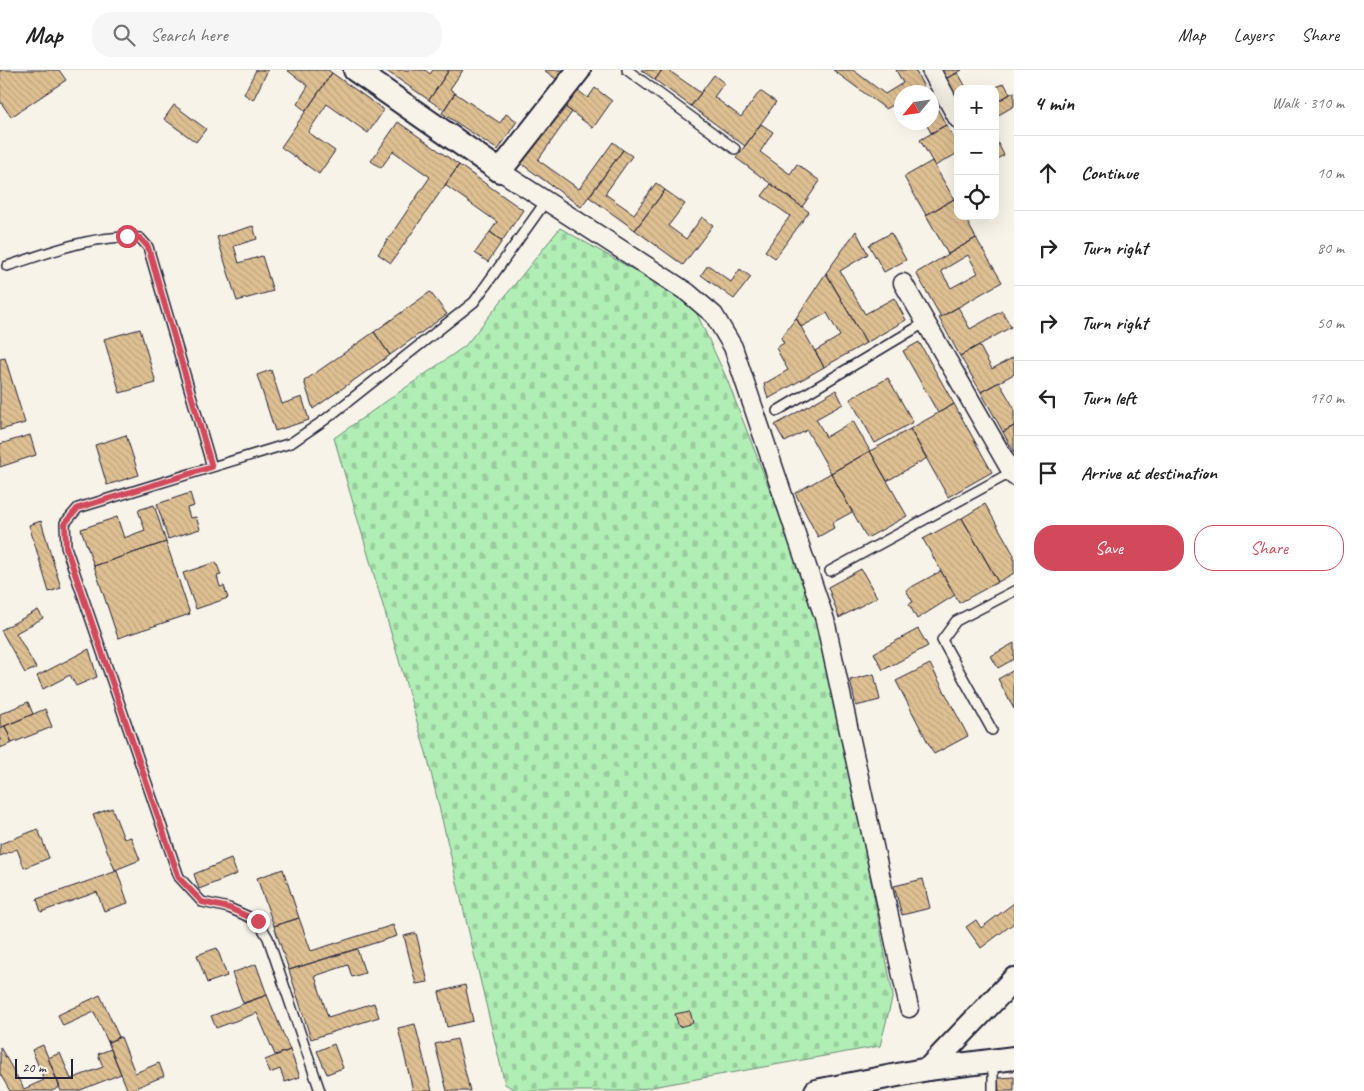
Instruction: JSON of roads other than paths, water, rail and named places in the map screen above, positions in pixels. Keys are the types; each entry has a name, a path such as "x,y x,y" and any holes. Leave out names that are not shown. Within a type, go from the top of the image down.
{"street":[{"path":"354,70 500,171 687,292 714,315 733,347 825,620 909,1008"},
{"path":"500,171 579,70"},
{"path":"931,70 954,113"},
{"path":"903,283 1013,474"},
{"path":"928,1069 1014,979"},
{"path":"816,1091 928,1069 1004,1059"}],"lane":[{"path":"627,70 735,149"},
{"path":"320,1091 268,938 258,921 229,908 202,902 179,878 66,547 65,523 78,508 292,443 326,419 474,302 546,201"},
{"path":"7,266 91,241 127,236 140,238 148,247 212,467"},
{"path":"777,411 926,322"},
{"path":"830,572 1013,474"},
{"path":"992,730 942,640 956,621 1014,591"},
{"path":"993,1091 1004,1059"}]}
